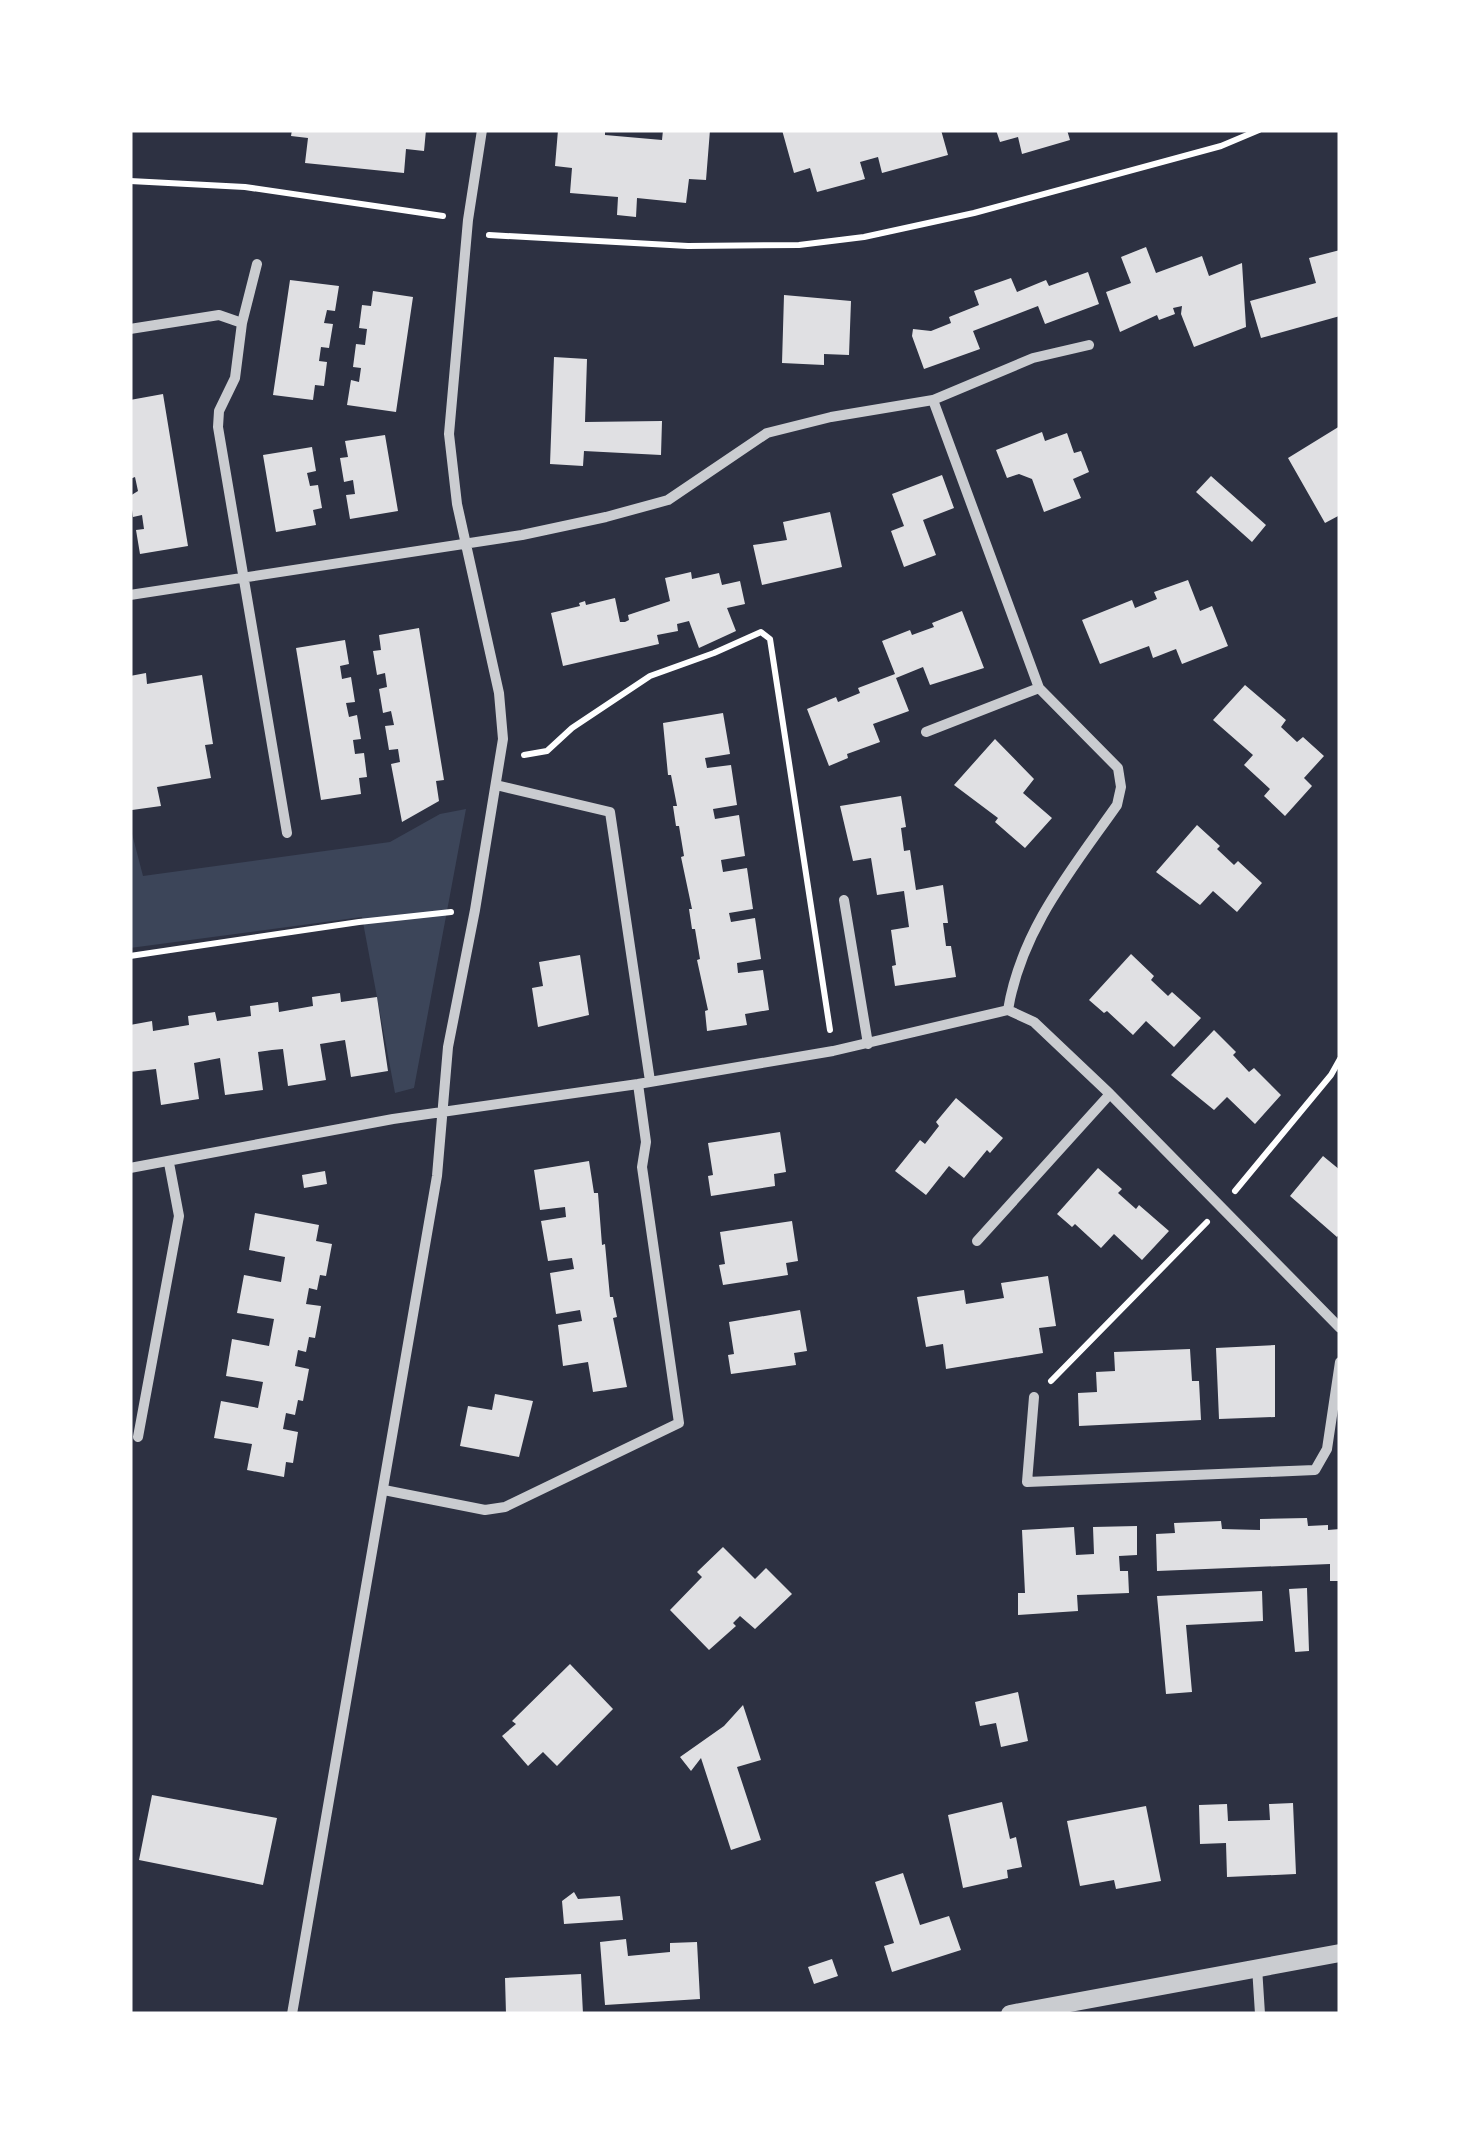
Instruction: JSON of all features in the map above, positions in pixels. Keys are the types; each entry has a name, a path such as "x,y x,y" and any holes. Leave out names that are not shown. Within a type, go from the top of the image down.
{"street":[{"path":"292,2014 437,1176 448,1046 503,739 499,693 454,490 449,434 468,220 482,130"},
{"path":"257,264 242,324 235,378 219,410 218,427 288,832"},
{"path":"130,328 219,316 242,324"},
{"path":"130,595 467,544 606,517 668,500 767,433 831,417 934,400 1033,358 1089,345"},
{"path":"934,400 1039,688 1118,768 1118,805 1047,905 1027,941 1008,1010"},
{"path":"926,732 1039,688"},
{"path":"496,785 610,812 650,1081"},
{"path":"844,900 868,1044"},
{"path":"130,1168 393,1119 833,1051 1008,1010 1034,1022 1110,1094 1340,1328"},
{"path":"384,1490 485,1510 505,1506 680,1423 642,1167 646,1142 638,1084"},
{"path":"976,1241 1110,1094"},
{"path":"138,1437 179,1216 169,1163"},
{"path":"1034,1398 1027,1482 1315,1470 1327,1448 1340,1362"},
{"path":"1010,2014 1340,1953"},
{"path":"1257,1966 1260,2014"}],"path":[{"path":"468,234 688,246 798,245 864,238 1202,152 1260,130"},
{"path":"130,181 245,187 468,220"},
{"path":"500,759 547,751 572,728 650,676 714,654 760,632 770,639 833,1051"},
{"path":"130,956 359,922 475,910"},
{"path":"1034,1398 1220,1208 1332,1075 1340,1059"}],"shaded area":[{"path":"466,809 414,1088 395,1093 362,917 130,948 130,826 143,876 390,842 440,814"}],"building":[{"path":"292,130 426,130 424,151 406,149 404,173 305,163 308,138 291,136"},
{"path":"558,130 605,130 605,135 662,140 663,130 710,130 706,180 689,179 686,203 637,198 636,217 617,215 618,197 570,193 572,168 555,166"},
{"path":"782,130 941,130 948,155 882,173 878,157 860,162 865,179 817,192 810,168 794,173"},
{"path":"996,130 1067,130 1070,140 1022,154 1018,137 1000,142"},
{"path":"1146,247 1156,273 1202,256 1209,276 1242,263 1246,327 1194,347 1181,314 1182,306 1173,308 1175,314 1159,320 1157,315 1120,332 1106,292 1131,283 1121,257"},
{"path":"1340,250 1340,316 1261,338 1250,301 1316,283 1309,258"},
{"path":"1088,272 1099,304 1045,324 1038,306 973,331 980,349 924,369 913,329 931,331 951,323 949,317 979,305 974,291 1011,278 1017,292 1046,280 1049,286"},
{"path":"290,280 339,286 335,311 327,310 324,323 333,324 329,348 321,347 319,361 327,362 324,386 315,385 313,400 273,395"},
{"path":"373,291 413,297 396,412 347,405 351,380 359,382 361,368 353,367 356,344 365,345 367,329 359,328 362,305 371,306"},
{"path":"784,295 851,301 849,355 824,354 824,365 782,363"},
{"path":"554,357 587,359 585,422 662,421 661,455 584,451 583,466 550,464"},
{"path":"163,394 188,546 140,554 136,530 144,529 142,515 133,517 130,496 138,491 135,477 130,479 130,400"},
{"path":"1340,426 1340,515 1325,523 1288,458"},
{"path":"1042,432 1045,441 1067,433 1074,453 1081,451 1089,472 1073,479 1081,498 1044,512 1032,479 1019,474 1007,478 996,450"},
{"path":"385,435 398,511 350,519 346,495 355,494 353,480 344,482 340,458 348,457 345,441"},
{"path":"312,447 316,471 307,473 310,486 318,485 322,508 313,510 316,525 276,532 263,455"},
{"path":"942,475 954,508 923,520 936,555 904,567 891,531 904,526 892,494"},
{"path":"1211,476 1266,525 1252,542 1196,492"},
{"path":"830,512 842,567 762,585 753,545 787,540 783,522"},
{"path":"691,572 692,579 719,573 722,585 740,581 745,604 727,608 736,631 699,648 689,621 677,624 678,631 657,635 659,644 563,666 551,613 580,606 585,601 586,605 615,598 620,622 625,622 628,615 670,601 665,578"},
{"path":"1188,580 1200,611 1212,606 1228,646 1182,664 1176,649 1153,658 1149,646 1100,664 1082,620 1132,600 1135,608 1157,599 1154,592"},
{"path":"962,611 984,668 930,685 923,667 896,678 909,711 873,724 880,742 847,754 848,758 829,766 807,709 836,697 838,702 860,693 858,688 895,674 882,641 910,630 912,635 934,627 932,623"},
{"path":"419,628 444,780 436,781 439,801 402,822 391,764 400,762 398,749 389,750 385,726 394,725 391,711 383,713 379,689 387,687 385,673 377,675 373,651 381,650 379,635"},
{"path":"345,640 349,664 340,666 342,679 351,677 355,702 346,703 349,717 357,715 361,739 353,740 355,754 364,753 367,777 359,778 361,794 321,800 296,648"},
{"path":"146,673 147,684 202,675 213,744 205,745 211,778 157,787 161,806 132,810 130,676"},
{"path":"1245,685 1286,720 1281,727 1297,742 1303,737 1324,756 1304,778 1312,786 1285,816 1264,796 1270,789 1244,765 1253,755 1213,720"},
{"path":"723,713 730,754 705,758 707,768 731,765 737,805 713,809 715,819 739,815 745,856 721,860 723,872 747,868 753,909 729,913 731,922 755,918 761,959 737,963 738,973 763,970 769,1010 745,1014 747,1025 707,1031 708,1010 692,929 663,723"},
{"path":"995,739 1034,779 1023,793 1052,818 1025,848 995,822 998,818 954,785"},
{"path":"901,796 906,827 901,828 904,851 910,850 916,890 943,885 948,923 943,923 946,946 951,946 956,977 895,986 891,930 909,927 904,891 877,895 871,858 853,861 840,806"},
{"path":"1197,825 1234,865 1238,861 1262,883 1237,912 1213,891 1200,905 1156,872"},
{"path":"1131,954 1168,996 1172,992 1201,1018 1174,1047 1146,1021 1133,1035 1089,1000"},
{"path":"580,955 589,1015 538,1027 532,988 543,986 539,962"},
{"path":"340,993 341,1002 377,997 388,1071 351,1077 345,1040 320,1044 326,1080 288,1086 283,1049 258,1052 263,1090 225,1095 220,1058 194,1063 199,1099 161,1105 156,1069 130,1072 130,1025 152,1021 153,1031 189,1025 188,1016 215,1012 217,1021 251,1016 250,1006 278,1002 279,1012 313,1006 312,997"},
{"path":"1214,1030 1249,1072 1254,1068 1281,1095 1255,1124 1227,1097 1214,1110 1171,1075"},
{"path":"956,1098 1003,1138 990,1153 987,1150 964,1178 949,1166 926,1195 895,1171 920,1140 925,1144 939,1126 936,1122"},
{"path":"780,1132 786,1172 774,1174 775,1186 711,1196 708,1176 713,1175 708,1143"},
{"path":"1323,1156 1340,1170 1337,1237 1290,1196"},
{"path":"589,1161 594,1193 598,1193 602,1245 605,1244 610,1297 617,1317 613,1318 627,1387 593,1392 588,1362 563,1366 558,1325 582,1321 580,1310 556,1314 550,1273 574,1269 572,1258 548,1261 541,1221 566,1217 565,1207 540,1210 534,1170"},
{"path":"1098,1168 1122,1189 1118,1193 1136,1209 1139,1205 1169,1231 1142,1260 1114,1234 1101,1248 1075,1224 1072,1227 1057,1214"},
{"path":"325,1171 327,1184 304,1188 302,1175"},
{"path":"255,1213 319,1225 316,1241 332,1244 326,1276 320,1275 317,1290 309,1288 306,1304 321,1306 315,1338 309,1337 306,1352 298,1350 295,1366 309,1369 303,1401 298,1400 295,1415 286,1413 283,1429 298,1432 293,1463 286,1462 284,1477 247,1470 252,1444 214,1438 221,1401 258,1408 263,1382 226,1376 232,1339 269,1346 274,1319 237,1313 244,1275 281,1282 285,1257 249,1250"},
{"path":"792,1221 798,1261 786,1263 788,1275 723,1285 719,1265 725,1264 720,1232"},
{"path":"1048,1276 1056,1326 1039,1328 1043,1353 946,1369 943,1344 926,1347 917,1297 964,1290 966,1304 1004,1298 1001,1283"},
{"path":"800,1310 807,1351 794,1353 796,1365 731,1374 728,1355 734,1354 729,1322"},
{"path":"1275,1345 1275,1417 1219,1419 1216,1348"},
{"path":"1190,1349 1192,1381 1199,1381 1201,1420 1079,1426 1078,1393 1097,1392 1096,1372 1115,1371 1114,1352"},
{"path":"495,1394 533,1401 519,1457 460,1446 468,1406 492,1410"},
{"path":"1307,1518 1308,1526 1340,1529 1340,1581 1330,1581 1330,1564 1157,1571 1156,1534 1175,1533 1174,1523 1221,1521 1222,1529 1260,1530 1260,1519"},
{"path":"1137,1526 1137,1555 1119,1556 1120,1571 1128,1571 1129,1593 1077,1595 1078,1611 1018,1615 1018,1593 1025,1593 1022,1530 1074,1527 1076,1555 1094,1554 1093,1527"},
{"path":"723,1547 755,1579 766,1568 792,1594 755,1629 740,1616 733,1623 736,1626 709,1650 670,1610 702,1577 697,1572"},
{"path":"1307,1588 1309,1651 1295,1652 1289,1589"},
{"path":"1262,1591 1263,1621 1186,1625 1192,1692 1166,1694 1157,1596"},
{"path":"570,1664 613,1709 557,1766 543,1752 528,1766 502,1736 516,1724 512,1721"},
{"path":"1018,1692 1028,1741 1001,1747 996,1723 980,1726 975,1702"},
{"path":"743,1705 761,1760 737,1767 761,1840 731,1850 701,1758 691,1771 680,1757 724,1726"},
{"path":"152,1795 277,1818 263,1885 139,1860"},
{"path":"1002,1802 1010,1839 1016,1837 1022,1867 1007,1870 1008,1878 963,1888 948,1815"},
{"path":"1293,1803 1296,1874 1227,1877 1226,1843 1200,1844 1199,1805 1227,1804 1228,1821 1270,1820 1269,1804"},
{"path":"1146,1806 1161,1881 1116,1889 1114,1880 1080,1886 1067,1821"},
{"path":"903,1873 920,1925 949,1916 961,1950 892,1972 884,1946 894,1943 875,1882"},
{"path":"574,1892 578,1899 620,1896 623,1920 564,1924 562,1901"},
{"path":"626,1939 628,1956 670,1952 670,1943 697,1942 700,1999 605,2005 600,1942"},
{"path":"832,1959 838,1976 814,1984 808,1967"},
{"path":"581,1974 583,2014 506,2014 505,1978"}]}
